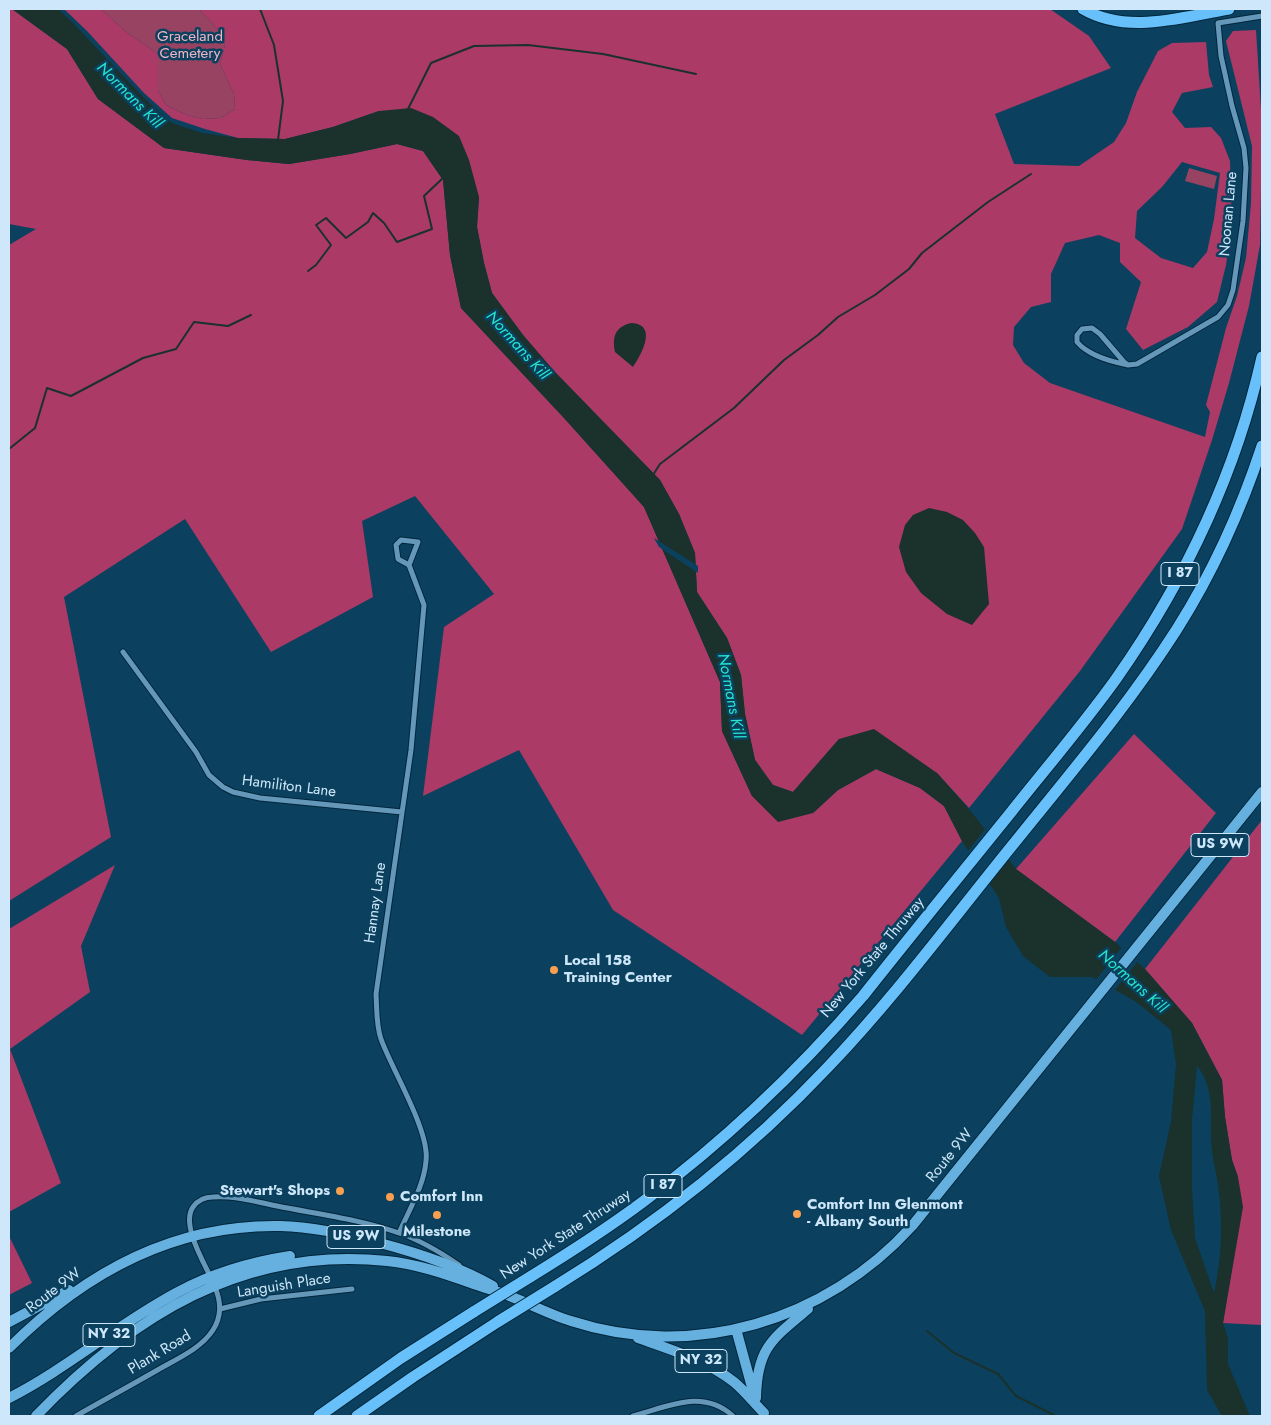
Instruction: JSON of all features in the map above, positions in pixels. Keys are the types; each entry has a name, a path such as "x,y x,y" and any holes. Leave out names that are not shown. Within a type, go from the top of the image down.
{"highway":[{"path":"1083,9 1103,18 1132,23 1155,22 1229,9"},
{"path":"1098,9 1114,14 1150,16 1193,9"},
{"name":"New York State Thruway","path":"319,1416 380,1373 581,1245 645,1201 742,1121 778,1087 863,996 1096,706 1161,609 1188,561 1231,461 1246,416 1262,357"},
{"name":"I 87","path":"357,1416 412,1377 616,1248 664,1213 719,1170 757,1137 846,1048 880,1010 1134,691 1186,613 1226,538 1262,446"}],"main road":[{"name":"Route 9W","path":"623,1333 679,1336 736,1329 788,1314 822,1298 866,1270 904,1234 1262,792"},
{"name":"US 9W","path":"95,1278 141,1254 192,1235 256,1226 282,1226 321,1230 404,1250 473,1275 510,1296"},
{"name":"US 9W","path":"36,1416 81,1373 131,1333 212,1281 297,1262 385,1261 434,1271 510,1296 571,1321 623,1333"},
{"name":"Route 9W","path":"9,1348 54,1307 95,1278"},
{"path":"9,1322 68,1290 95,1278"},
{"name":"NY 32","path":"9,1398 45,1377 154,1305 183,1289 212,1281"},
{"path":"756,1398 759,1367 766,1349 775,1337 822,1298"},
{"name":"NY 32","path":"736,1329 750,1380 764,1415"},
{"name":"NY 32","path":"623,1333 688,1356 713,1368 734,1382 764,1415"}],"street":[{"name":"Noonan Lane","path":"1128,365 1144,361 1213,320 1221,314 1230,301 1241,237 1246,168 1244,148 1221,56 1218,23 1262,16"},
{"path":"1082,329 1096,330 1128,365 1084,349 1077,342 1076,335 1082,329"},
{"name":"Hannay Lane","path":"400,1233 425,1173 427,1154 417,1122 381,1039 376,1011 376,994 411,750 424,605 409,565 398,559 396,545 401,540 418,542 409,565"},
{"name":"Hamiliton Lane","path":"123,652 196,752 209,775 223,787 233,792 260,798 402,812"},
{"path":"220,1309 219,1296 192,1235 190,1219 192,1209 202,1199 214,1196 229,1197 348,1219 400,1233 438,1252 473,1275"},
{"name":"Languish Place","path":"220,1309 261,1299 352,1288"},
{"name":"Plank Road","path":"76,1416 178,1358 202,1342 215,1327 220,1309"},
{"path":"633,1416 693,1400 713,1403 734,1416"}],"green space":[{"name":"Graceland Cemetery","path":"101,9 199,9 221,33 225,45 220,64 234,94 235,109 221,118 203,119 187,115 166,105 158,91 158,54 125,31"},
{"path":"1189,168 1217,176 1214,189 1185,181"}],"shaded area":[{"path":"9,9 12,9 67,49 98,99 164,148 289,164 397,144 423,151 443,180 450,255 461,308 644,507 720,682 722,731 752,796 813,813 838,790 876,769 920,788 944,806 962,841 802,1035 613,910 519,750 423,796 444,627 494,594 415,496 362,521 373,597 271,652 185,519 64,597 111,837 9,901 9,245 36,229 9,224"},
{"path":"64,9 101,9 125,31 158,54 158,91 166,105 187,115 203,119 221,118 235,109 234,94 220,64 225,45 221,33 199,9 1050,9 1089,36 1111,68 995,114 1014,164 1079,166 1114,142 1126,123 1137,92 1158,51 1172,43 1206,42 1209,75 1213,87 1182,93 1172,112 1185,128 1211,127 1221,138 1230,161 1232,224 1226,265 1217,302 1188,327 1143,350 1126,329 1141,282 1120,262 1120,243 1099,235 1065,243 1051,274 1051,302 1031,307 1014,327 1013,345 1024,363 1050,383 1205,437 1210,412 1206,405 1246,258 1251,203 1252,146 1226,41 1233,31 1256,30 1262,126 1260,245 1249,306 1229,383 1182,529 1080,671 969,808 937,773 839,739 793,792 773,785 755,760 745,714 741,675 727,638 697,592 695,553 679,514 660,480 554,371 523,335 492,293 477,227 479,197 379,111 333,127 285,139 238,138 172,118 144,93","holes":["1182,162 1220,173 1214,219 1207,252 1193,268 1161,258 1135,238 1137,211 1162,187"]},
{"path":"1134,734 1216,813 1115,942 1016,869"},
{"path":"1262,820 1262,1325 1223,1323 1238,1230 1238,1177 1232,1160 1225,1117 1222,1080 1192,1023 1145,969"},
{"path":"115,865 81,946 90,992 10,1049 61,1183 9,1212 9,929"},
{"path":"9,1236 32,1283 9,1295"}],"water":[{"name":"Normans Kill","path":"12,9 58,9 144,98 172,123 202,133 238,138 285,139 333,127 379,111 411,108 433,117 459,136 469,160 479,197 477,227 492,293 523,335 554,371 660,480 679,514 695,553 697,592 727,638 741,675 745,714 755,760 773,785 793,792 839,739 874,729 937,773 969,809 1016,869 1115,942 1145,969 1192,1023 1222,1080 1225,1117 1232,1160 1238,1177 1243,1207 1223,1323 1228,1339 1228,1364 1250,1416 1222,1416 1207,1390 1205,1311 1171,1230 1159,1176 1171,1122 1176,1064 1171,1030 1135,1001 1092,977 1050,977 1023,956 1006,927 999,898 962,841 944,806 920,788 876,769 838,790 813,813 778,822 752,796 722,731 720,682 644,507 461,308 450,255 443,180 423,151 397,144 289,164 164,148 98,99 67,49","holes":["1197,1066 1203,1075 1210,1096 1212,1151 1221,1212 1220,1253 1214,1293 1195,1238 1192,1189 1192,1120"]},
{"path":"631,323 644,328 646,334 643,348 633,367 615,352 614,347 618,330"},
{"path":"929,508 947,512 963,520 984,547 989,604 972,625 947,614 921,593 906,572 899,547 905,525 913,515"}],"pier":[{"path":"654,538 698,566 698,573 659,547"},
{"path":"986,828 1010,858 988,886 967,852"},
{"path":"1123,946 1139,960 1113,992 1094,982"}],"waterway":[{"path":"260,9 274,45 283,101 278,140"},
{"path":"407,111 431,63 474,46 528,45 603,54 696,74"},
{"path":"653,475 660,464 734,408 784,360 818,335 838,317 875,295 909,269 922,253 988,202 1031,174"},
{"path":"308,271 316,265 331,245 316,225 326,218 346,238 368,222 373,213 384,223 397,242 432,229 424,196 444,177"},
{"path":"9,449 35,428 47,388 71,396 143,358 176,349 194,322 228,326 251,315"},
{"path":"927,1331 954,1353 998,1374 1016,1396 1056,1416"}],"place":[{"name":"Local 158 Training Center","path":"554,970"},
{"name":"Stewart's Shops","path":"340,1191"},
{"name":"Comfort Inn","path":"390,1197"},
{"name":"Comfort Inn Glenmont - Albany South","path":"797,1214"},
{"name":"Milestone","path":"437,1215"}]}
